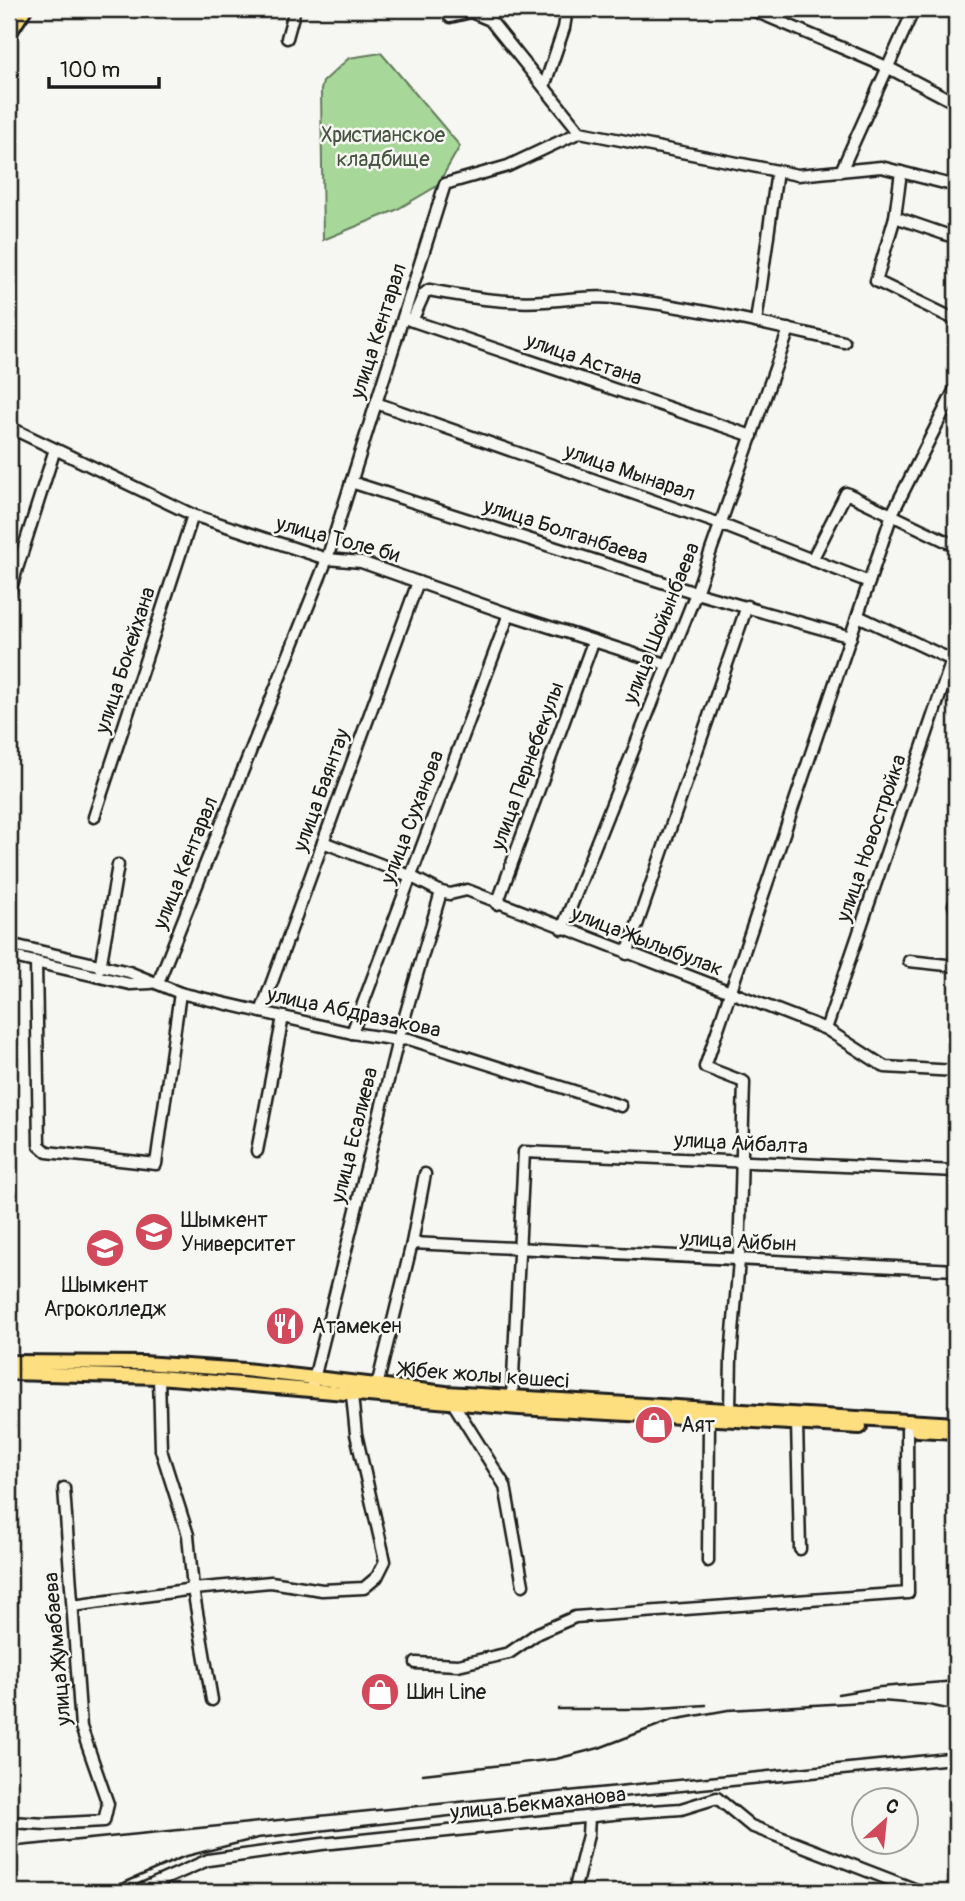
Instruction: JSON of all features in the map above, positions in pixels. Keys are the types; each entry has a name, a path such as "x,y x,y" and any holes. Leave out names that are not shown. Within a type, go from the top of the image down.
{"main road":[{"path":"9,34 25,9"},
{"name":"Жібек жолы көшесі","path":"9,1362 143,1363 245,1370 352,1395 709,1419 956,1432"},
{"name":"Жібек жолы көшесі","path":"9,1373 377,1385 512,1397 956,1424"}],"street":[{"path":"287,38 295,9"},
{"path":"453,9 450,17 471,12 489,20 580,132 799,175 881,167 956,186"},
{"path":"544,87 564,28 567,9"},
{"path":"750,9 887,68 956,103"},
{"path":"841,171 914,9"},
{"name":"улица Кентарал","path":"158,983 327,559 376,403 408,319 445,184 508,166 580,132"},
{"path":"756,322 778,171"},
{"path":"901,172 895,217 876,281 956,320"},
{"path":"895,217 956,238"},
{"path":"408,319 429,290 486,300 544,302 587,296 614,298 756,322 844,342"},
{"name":"улица Астана","path":"408,319 752,436"},
{"name":"улица Шойынбаева","path":"562,929 696,593 789,329"},
{"path":"730,1410 731,1357 739,1260 744,1082 705,1068 892,514 956,387"},
{"name":"улица Мынарал","path":"376,403 720,524 869,582"},
{"name":"улица Толе би","path":"9,427 192,515 327,559 360,562 509,614 666,664"},
{"path":"9,593 55,449"},
{"name":"улица Болганбаева","path":"351,482 696,593 851,637"},
{"path":"812,560 846,494 956,547"},
{"name":"улица Бокейхана","path":"94,817 192,515"},
{"name":"улица Баянтау","path":"261,1012 418,582"},
{"path":"627,954 747,606"},
{"name":"улица Суханова","path":"352,1033 509,614"},
{"path":"858,616 954,661"},
{"name":"улица Пернебекулы","path":"497,904 593,642"},
{"name":"улица Новостройка","path":"826,1029 954,661"},
{"name":"улица Жылыбулак","path":"323,842 410,876 441,892 450,894 467,890 497,904 826,1029 885,1067 956,1071"},
{"path":"98,977 118,865"},
{"name":"улица Есалиева","path":"312,1384 398,1040 441,892"},
{"path":"956,900 956,911"},
{"name":"улица Абдразакова","path":"9,944 100,964 180,993 352,1033 398,1040 409,1039 621,1106"},
{"name":"улица Абдразакова","path":"9,956 130,984 158,983"},
{"path":"909,961 956,967"},
{"path":"37,962 38,1145 47,1152 156,1164 180,993"},
{"path":"257,1152 282,1017"},
{"name":"улица Айбалта","path":"519,1248 524,1152 956,1171"},
{"path":"377,1385 412,1243 425,1174"},
{"name":"улица Айбын","path":"412,1243 956,1270"},
{"path":"512,1397 519,1248"},
{"path":"159,1377 161,1450 188,1535 193,1589 212,1700"},
{"path":"73,1606 193,1589 271,1582 322,1590 364,1588 377,1577 385,1561 356,1434 352,1395"},
{"path":"453,1403 505,1486 523,1585"},
{"path":"708,1561 709,1419"},
{"path":"797,1423 800,1549"},
{"path":"416,1663 457,1665 509,1653 538,1633 575,1617 908,1593 907,1429"},
{"name":"улица Жумабаева","path":"9,1822 47,1824 104,1821 108,1804 81,1727 65,1488"},
{"name":"улица Бекмаханова","path":"142,1889 208,1860 323,1843 681,1809 717,1798 751,1826 919,1892"},
{"path":"574,1892 588,1835 589,1817"}],"green space":[{"name":"Христианское кладбище","path":"381,53 460,146 437,186 396,210 323,240 323,82 349,58"}],"railway":[{"path":"838,1694 880,1687 956,1681"},
{"path":"423,1774 556,1759 599,1748 672,1720 728,1710 881,1701 929,1705 956,1711"},
{"path":"558,1709 643,1709 706,1705"},
{"path":"9,1847 956,1752"},
{"path":"103,1892 183,1857 258,1838 572,1802 956,1764"}],"place":[{"name":"Шымкент Университет","path":"154,1232"},
{"name":"Шымкент Агроколледж","path":"105,1248"},
{"name":"Атамекен","path":"285,1326"},
{"name":"Аят","path":"654,1425"},
{"name":"Шин Line","path":"380,1692"}]}
